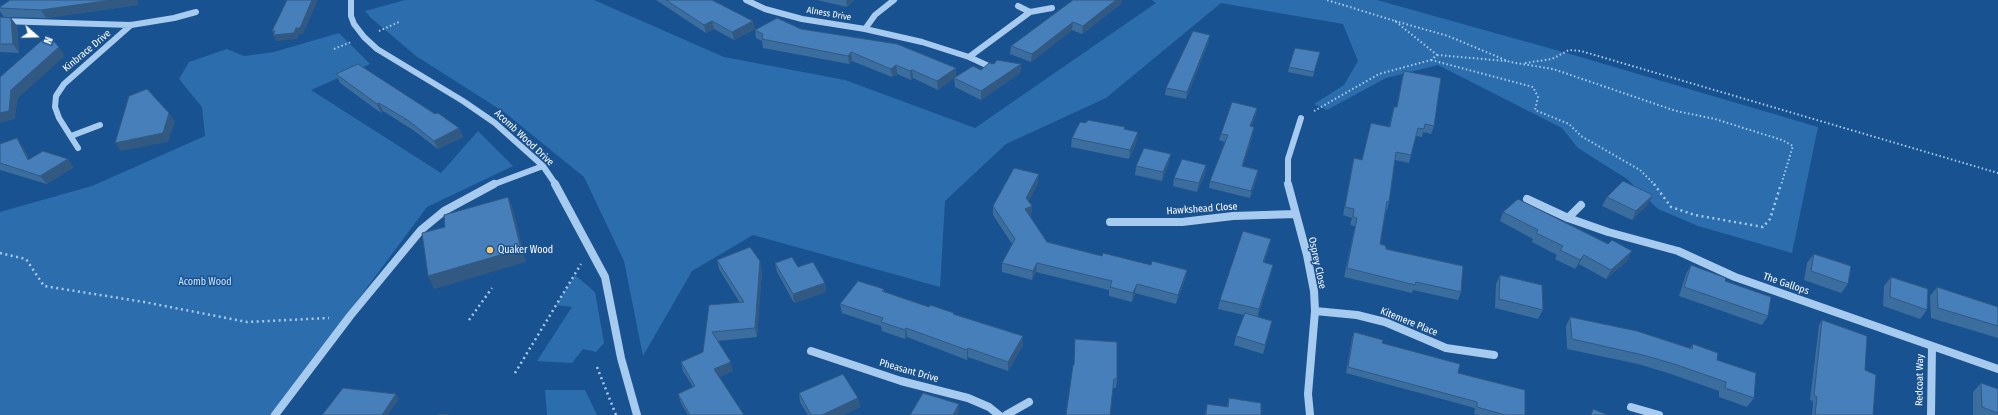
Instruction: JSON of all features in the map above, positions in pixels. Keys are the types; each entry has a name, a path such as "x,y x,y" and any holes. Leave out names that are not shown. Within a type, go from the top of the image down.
{"street":[{"name":"Acomb Wood Drive","path":"351,0 350,10 354,24 364,37 377,49 463,101 495,124 543,166 560,191 605,277 621,358 632,403 637,415"},
{"name":"Alness Drive","path":"746,0 765,9 802,19 922,42 969,57 993,68"},
{"path":"865,30 875,15 894,0"},
{"path":"1018,6 1030,12"},
{"path":"969,57 1030,12 1052,8"},
{"name":"Kinbrace Drive","path":"0,21 131,25 174,18 196,12"},
{"name":"Kinbrace Drive","path":"78,148 59,118 55,107 56,96 64,84 78,70 116,40 131,25"},
{"name":"Osprey Close","path":"1301,118 1288,159 1287,180 1307,255 1315,311 1308,394 1310,415"},
{"path":"71,136 100,125"},
{"path":"275,415 350,316 421,230 444,211 486,188 543,166"},
{"name":"The Gallops","path":"1527,198 1568,218 1608,232 1678,251 1735,277 1998,369"},
{"path":"1568,218 1581,205"},
{"name":"Hawkshead Close","path":"1110,222 1182,222 1233,216 1295,214"},
{"name":"Kitemere Place","path":"1315,311 1357,315 1385,322 1446,348 1494,355"},
{"name":"Redcoat Way","path":"1931,415 1932,346"},
{"name":"Pheasant Drive","path":"811,351 901,381 968,398 989,407 999,415"},
{"path":"1006,415 1029,402"},
{"path":"1631,407 1659,415"}],"path":[{"path":"1327,0 1448,36 1510,62"},
{"path":"1396,21 1437,55 1521,63 1553,69 1676,111 1715,119 1782,140 1793,146 1770,219 1764,227 1695,215 1671,207 1659,189 1640,170 1581,136 1569,124 1535,110 1538,97 1533,87 1521,82 1431,60"},
{"path":"1521,63 1552,58 1570,50 1582,51 1998,173"},
{"path":"1301,118 1378,74 1431,60 1437,55"},
{"path":"515,373 590,249"},
{"path":"0,253 26,258 44,286 144,302 247,322 350,316"},
{"path":"469,320 492,288"},
{"path":"597,367 616,415"}],"green space":[{"path":"405,0 594,0 724,57 845,80 975,128 1156,3 1152,0 1377,0 1577,56 1818,127 1792,253 1698,226 1658,209 1627,179 1578,148 1562,128 1438,65 1386,78 1327,110 1314,104 1344,85 1358,61 1343,24 1221,3 1106,98 1006,144 945,201 940,287 753,235 692,271 643,356 624,261 584,177 504,112 416,56 371,18 365,11"},
{"name":"Acomb Wood","path":"339,33 370,64 311,90 441,173 478,131 513,166 427,207 272,415 0,415 0,212 92,186 205,136 202,107 179,79 189,62 227,49 244,56 274,52"},
{"path":"575,275 595,292 604,343 596,352 583,349 572,363 537,361 572,307 556,305"},
{"path":"545,390 585,390 597,415 547,415"}],"building":[{"path":"10,0 111,0 41,10 0,8"},
{"path":"287,0 312,0 300,28 296,28 294,33 273,35 275,31 272,31"},
{"path":"666,0 712,0 753,21 732,32 712,21 704,25"},
{"path":"1073,0 1116,0 1083,26 1073,22 1032,54 1011,46"},
{"path":"0,17 11,18 13,44 0,44"},
{"path":"777,18 801,29 897,44 956,68 937,81 896,65 891,69 851,52 848,56 762,39 763,34 755,30"},
{"path":"1193,31 1210,35 1187,92 1166,88"},
{"path":"48,35 59,47 11,90 9,111 0,113 0,77"},
{"path":"1295,48 1320,52 1314,72 1289,67"},
{"path":"997,60 1021,64 981,91 954,78 973,66 981,70 989,63 994,64"},
{"path":"358,64 435,114 438,113 459,128 434,141 409,121 379,103 377,104 336,74"},
{"path":"1404,71 1441,78 1434,126 1425,124 1424,129 1418,128 1411,155 1396,152 1389,202 1387,201 1380,244 1386,246 1386,249 1463,266 1461,292 1416,282 1415,285 1347,268 1357,218 1353,217 1354,209 1345,207 1354,158 1362,160 1371,123 1390,127 1394,107 1397,107"},
{"path":"147,89 169,113 163,133 115,143 129,96"},
{"path":"1232,102 1257,108 1250,126 1254,127 1242,166 1258,170 1251,191 1210,181 1228,135 1221,134"},
{"path":"1088,120 1125,127 1124,129 1138,132 1130,150 1072,138 1080,122 1086,123"},
{"path":"17,138 28,160 43,151 68,159 40,176 0,163 0,144"},
{"path":"1144,148 1171,154 1163,172 1136,166"},
{"path":"1182,159 1206,165 1199,183 1174,178"},
{"path":"1014,168 1039,174 1026,198 1032,206 1025,209 1047,242 1102,256 1103,253 1151,265 1152,261 1187,270 1178,295 1137,284 1133,293 1110,287 1112,281 1037,263 1033,271 1002,263 1015,239 993,206"},
{"path":"1623,181 1653,195 1636,211 1607,197"},
{"path":"508,197 521,249 428,276 422,233 445,227 444,215"},
{"path":"1518,199 1608,244 1612,240 1632,251 1611,270 1584,255 1580,260 1560,250 1563,246 1536,233 1538,230 1503,212"},
{"path":"1243,231 1271,239 1263,262 1273,265 1259,309 1220,300"},
{"path":"750,247 760,261 755,328 712,332 731,362 714,369 744,415 690,415 678,394 695,386 681,362 703,352 709,305 744,302 717,260"},
{"path":"1814,254 1851,266 1848,284 1811,271"},
{"path":"792,257 798,267 813,262 825,283 793,294 775,263"},
{"path":"1691,265 1726,278 1725,281 1771,297 1768,316 1684,287"},
{"path":"1500,275 1542,285 1543,310 1499,299"},
{"path":"1891,277 1928,289 1927,310 1890,297"},
{"path":"858,281 884,289 882,291 929,307 930,305 954,313 953,314 1023,336 1008,362 968,348 967,350 906,328 905,330 881,322 883,318 840,304"},
{"path":"1937,287 1998,307 1998,326 1938,308"},
{"path":"1245,313 1272,321 1265,345 1236,336"},
{"path":"1570,317 1637,331 1692,349 1693,344 1718,353 1717,360 1756,373 1754,398 1725,388 1726,382 1674,364 1643,355 1572,339"},
{"path":"1822,320 1867,336 1865,370 1876,375 1873,415 1815,415 1817,397 1814,395"},
{"path":"1354,332 1383,340 1382,343 1460,364 1458,373 1525,390 1525,415 1505,415 1477,407 1477,402 1348,367"},
{"path":"1075,339 1117,342 1117,379 1114,379 1110,415 1066,415 1074,365"},
{"path":"843,374 858,398 822,415 811,415 799,393"},
{"path":"1981,383 1998,389 1998,413 1982,407"},
{"path":"343,388 396,394 382,415 322,415"},
{"path":"923,393 959,404 953,415 910,415"},
{"path":"1229,398 1261,403 1261,415 1206,415 1207,404 1228,407"},
{"path":"1593,409 1608,415 1591,415"}],"place":[{"name":"Quaker Wood","path":"490,250"}]}
